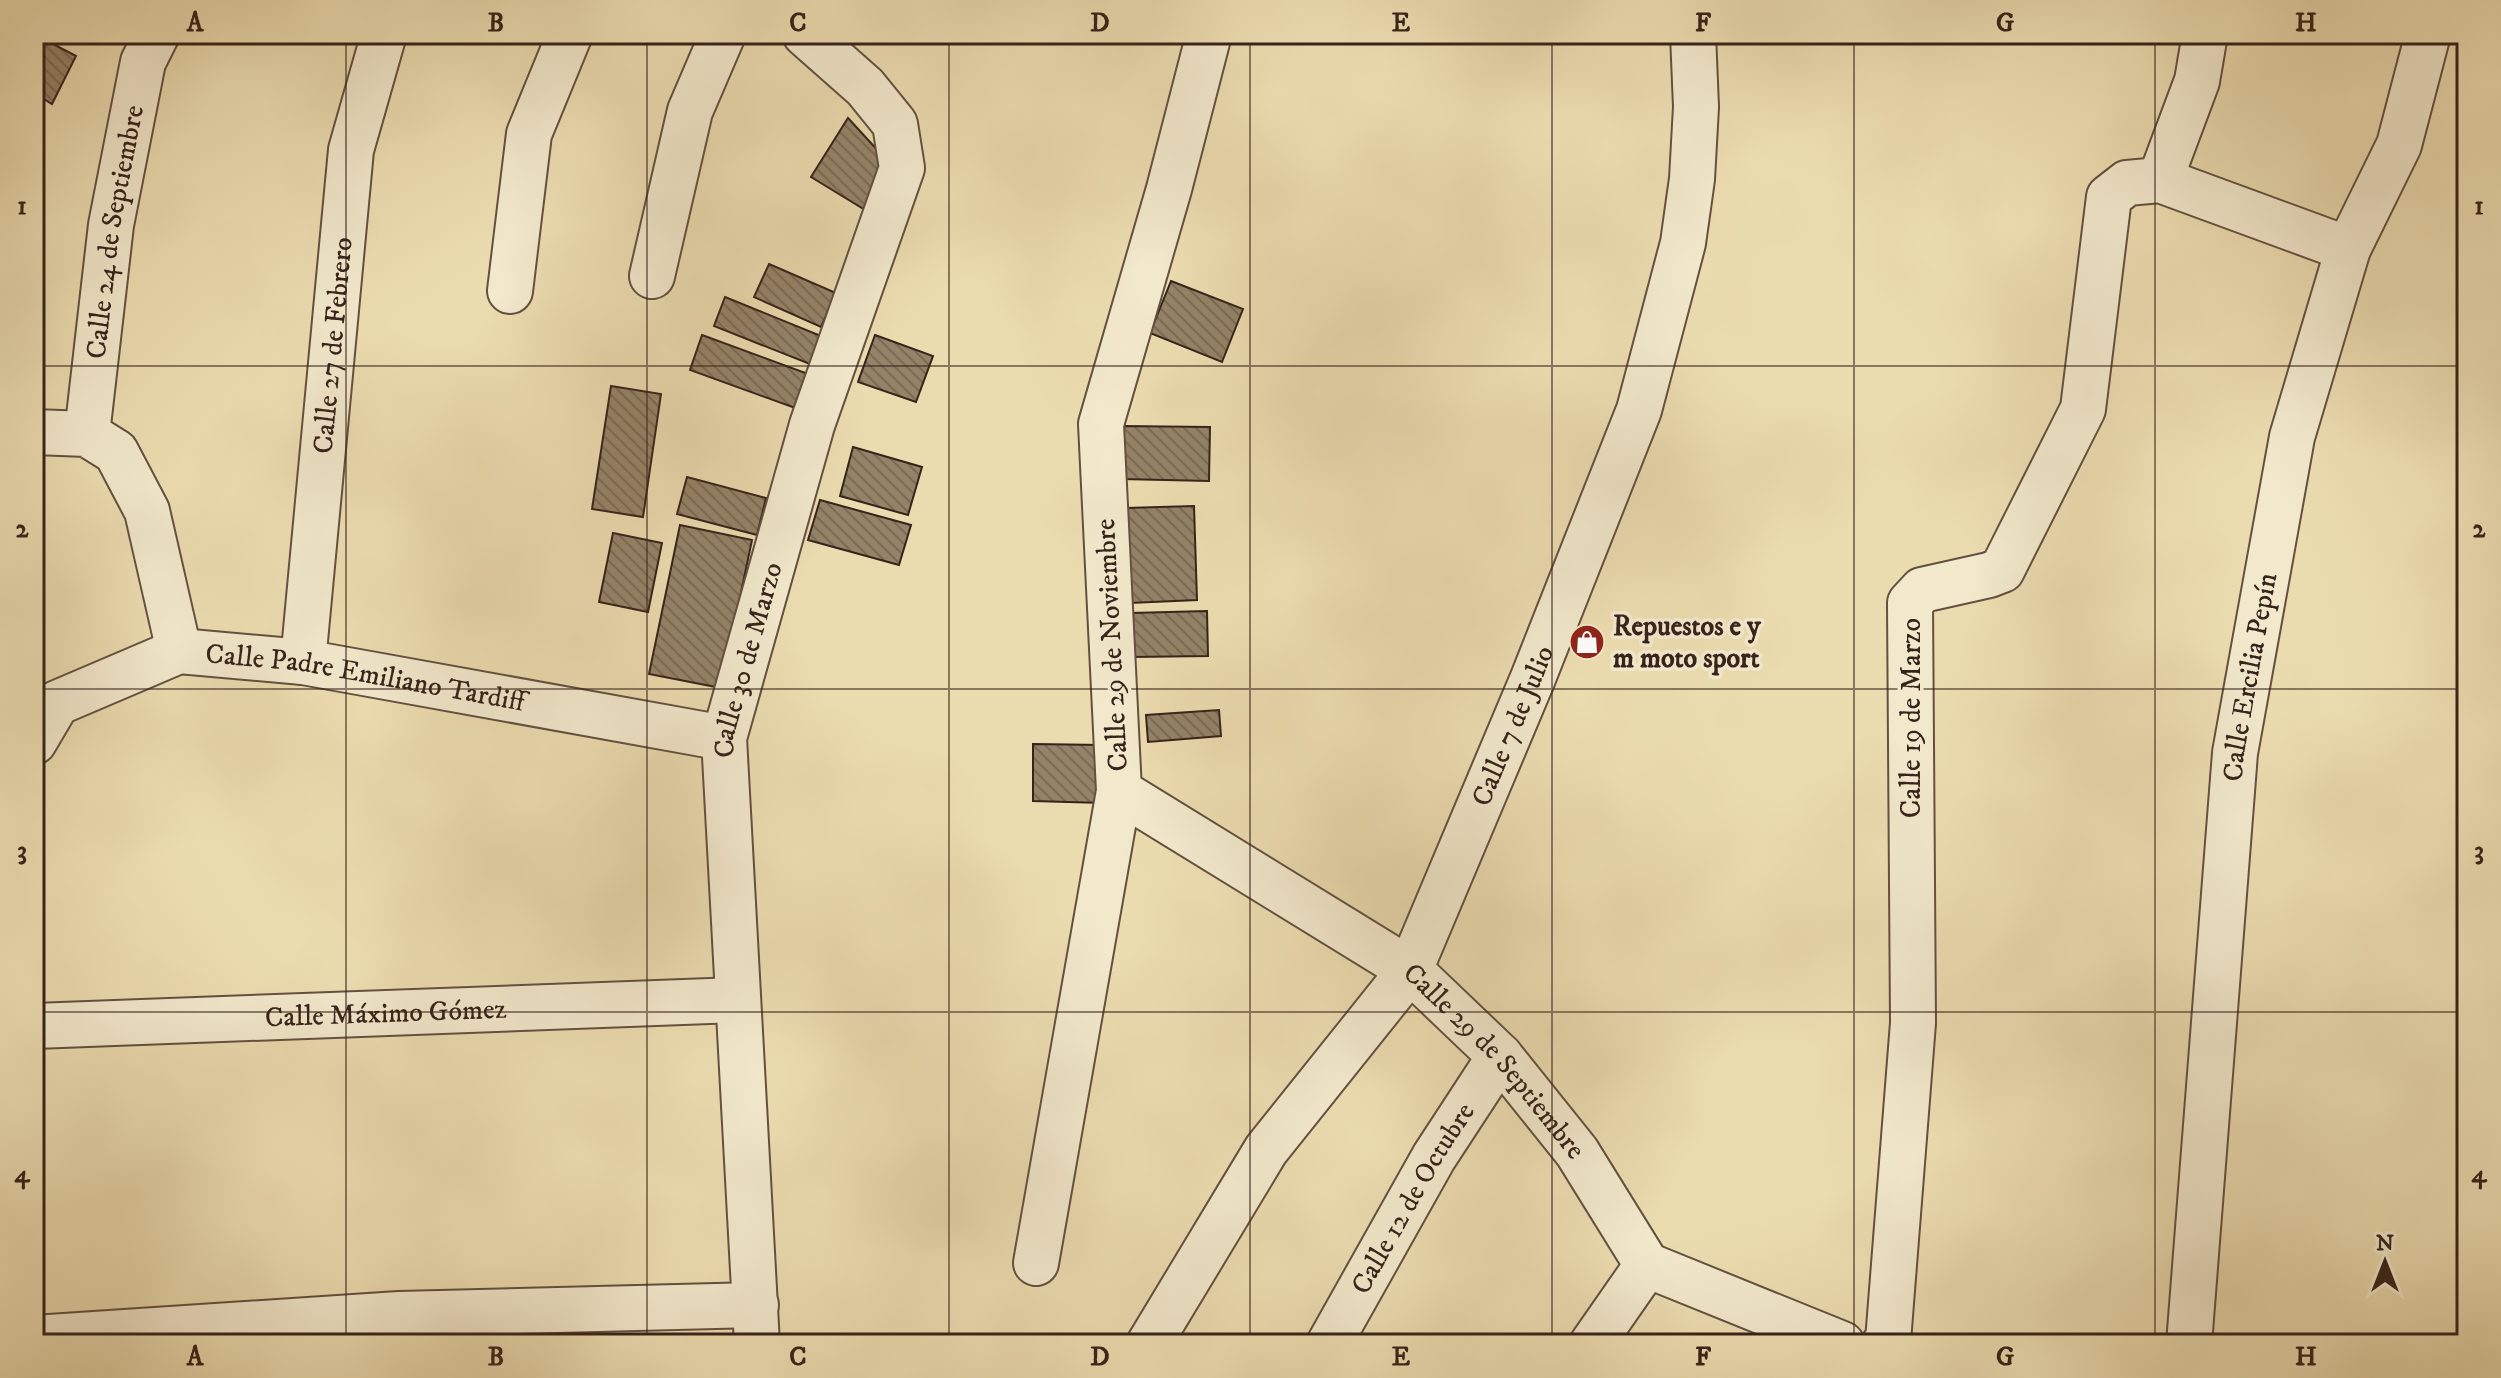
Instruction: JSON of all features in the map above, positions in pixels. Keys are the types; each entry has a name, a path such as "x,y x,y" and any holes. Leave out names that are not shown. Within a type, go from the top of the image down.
{"street":[{"name":"Calle 24 de Septiembre","path":"87,434 111,225 143,62 157,34"},
{"name":"Calle 27 de Febrero","path":"303,662 351,150 384,34"},
{"path":"510,291 529,134 570,34"},
{"path":"652,276 690,111 723,34"},
{"name":"Calle 30 de Marzo","path":"756,1324 724,738 812,425 902,168 895,124 865,87 805,34"},
{"name":"Calle 29 de Noviembre","path":"1036,1263 1119,791 1101,424 1169,189 1209,34"},
{"name":"Calle 7 de Julio","path":"1149,1344 1266,1150 1410,970 1533,678 1639,410 1683,243 1692,179 1696,107 1693,34"},
{"path":"2205,34 2197,81 2160,180 2348,249"},
{"name":"Calle Ercilia Pepín","path":"2189,1344 2235,753 2292,437 2348,249 2399,145 2428,34"},
{"name":"Calle 19 de Marzo","path":"1886,1343 1913,1023 1910,603 1922,590 2002,570 2083,409 2109,197 2127,183 2160,180"},
{"path":"34,432 87,434 116,452 147,511 179,651"},
{"name":"Calle Padre Emiliano Tardiff","path":"34,742 57,703 179,651 303,662 724,738"},
{"name":"Calle 29 de Septiembre","path":"1119,791 1410,970 1500,1056 1577,1152 1647,1265"},
{"name":"Calle Máximo Gómez","path":"34,1026 737,1000"},
{"name":"Calle 12 de Octubre","path":"1329,1344 1434,1157 1500,1056"},
{"path":"1592,1344 1647,1265 1842,1344"},
{"path":"34,1338 399,1314 756,1324"}],"building":[{"path":"34,34 76,56 52,104 34,93"},
{"path":"848,118 892,166 867,211 811,177"},
{"path":"769,264 836,293 821,327 754,297"},
{"path":"1171,281 1243,309 1222,362 1150,333"},
{"path":"725,297 826,338 815,366 714,326"},
{"path":"702,335 811,375 798,409 690,370"},
{"path":"875,335 933,356 916,402 858,382"},
{"path":"611,386 661,394 643,517 592,509"},
{"path":"1122,426 1210,427 1209,481 1121,479"},
{"path":"853,447 922,467 908,515 840,496"},
{"path":"687,477 766,498 757,535 677,514"},
{"path":"820,500 911,525 899,565 808,540"},
{"path":"1194,506 1197,600 1130,603 1126,508"},
{"path":"680,525 752,540 721,688 649,674"},
{"path":"613,533 662,543 648,612 599,602"},
{"path":"1207,611 1208,656 1132,657 1131,613"},
{"path":"1219,710 1221,736 1148,742 1146,715"},
{"path":"1033,744 1103,745 1103,803 1033,801"}],"place":[{"name":"Repuestos e y m moto sport","path":"1587,642"}]}
